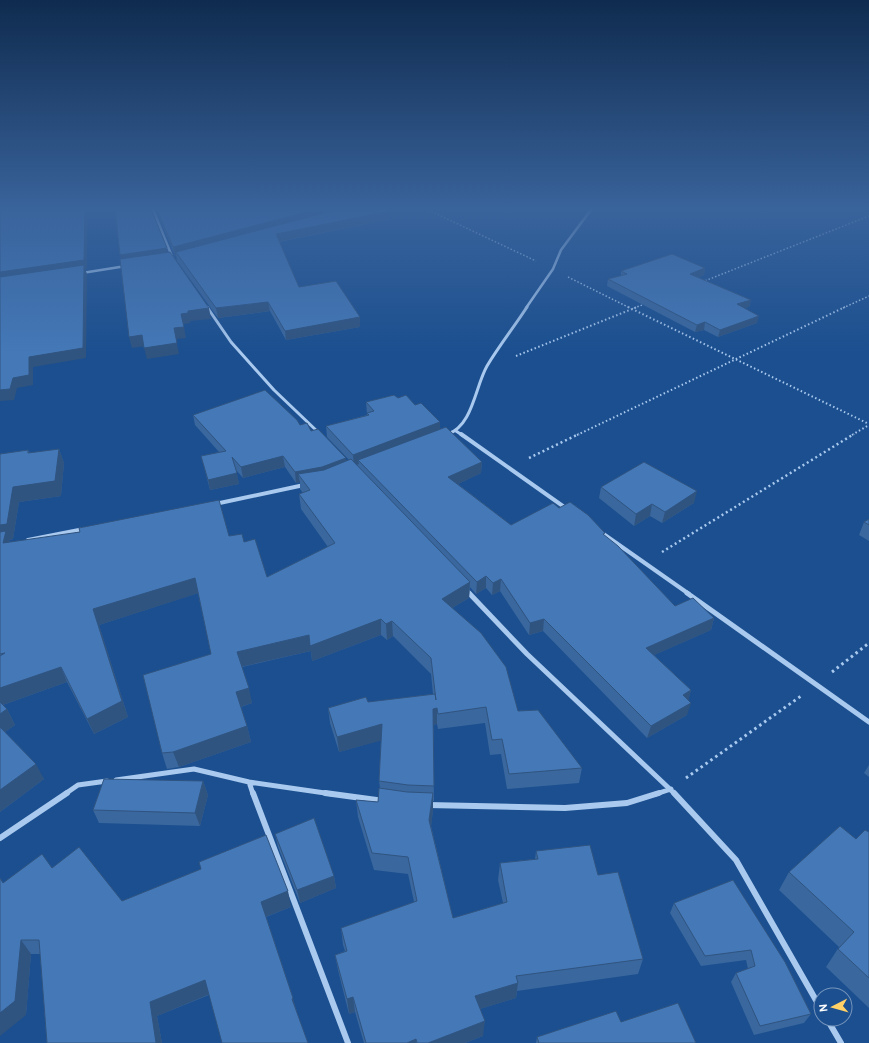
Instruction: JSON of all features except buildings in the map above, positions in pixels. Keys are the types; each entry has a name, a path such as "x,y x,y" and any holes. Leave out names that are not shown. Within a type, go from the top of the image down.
{"street":[{"path":"166,260 174,260 172,256"},
{"path":"442,437 456,431 474,403 486,368 553,269 559,256"},
{"path":"79,273 134,265"},
{"path":"202,299 236,347 274,390 324,439"},
{"path":"456,431 573,513"},
{"path":"209,505 310,484"},
{"path":"23,541 93,527"},
{"path":"599,531 869,722"},
{"path":"461,585 527,654 671,788 736,860 813,994"},
{"path":"0,838 78,786 194,769 249,782 393,802"},
{"path":"249,782 348,1043"},
{"path":"424,805 565,808 627,803 671,788"},
{"path":"832,1027 841,1043"}],"path":[{"path":"525,256 631,310 869,424"},
{"path":"698,283 768,256"},
{"path":"509,468 869,296"},
{"path":"486,368 646,304"},
{"path":"644,563 869,424"},
{"path":"671,788 817,684 869,643"}]}
